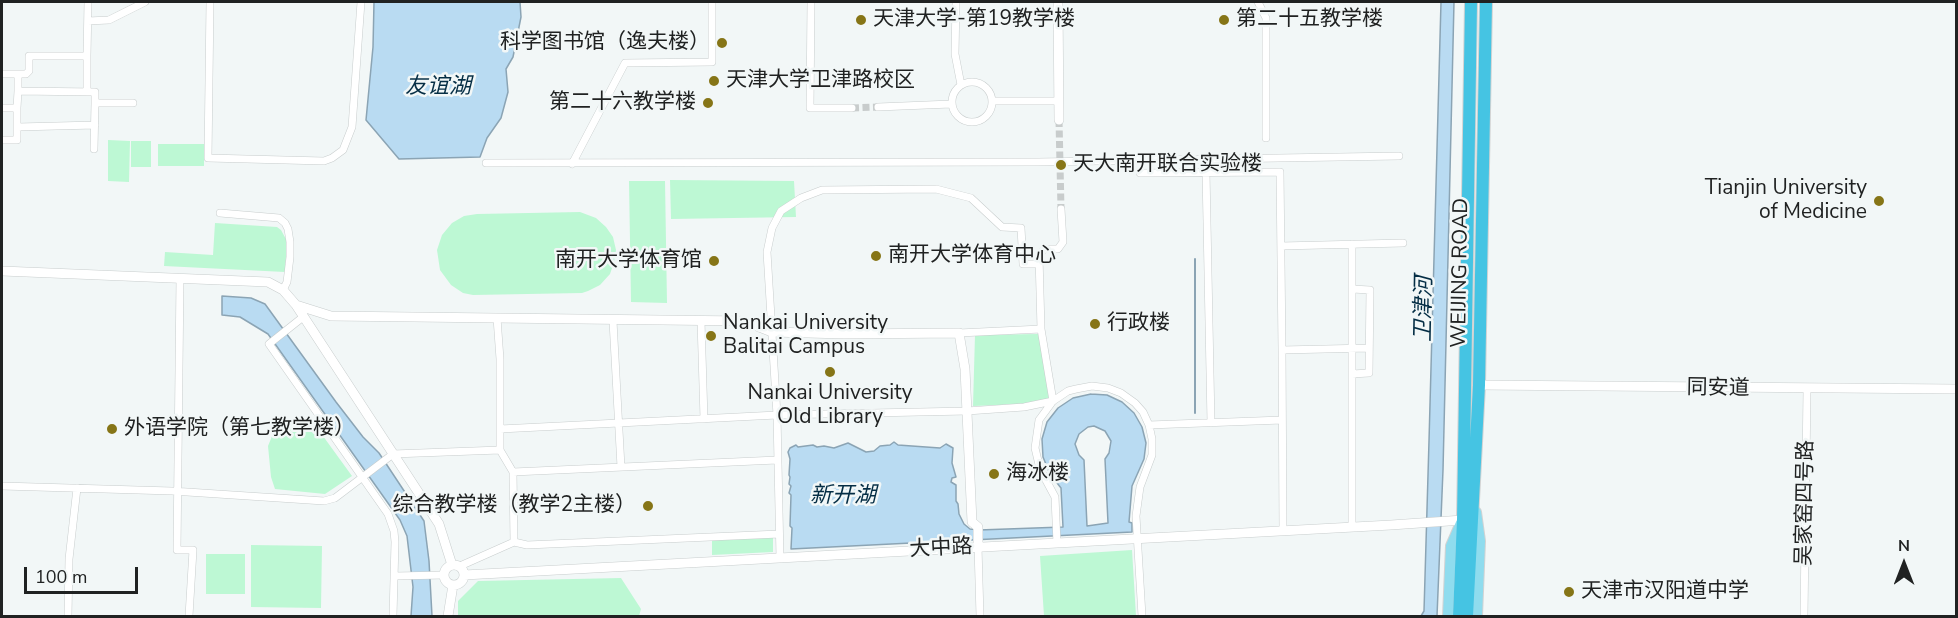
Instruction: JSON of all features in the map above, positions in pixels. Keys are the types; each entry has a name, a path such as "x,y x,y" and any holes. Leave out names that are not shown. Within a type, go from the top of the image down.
{"highway":[{"name":"WEIJING ROAD","path":"1467,545 1463,519 1471,2"},
{"name":"WEIJING ROAD","path":"1467,545 1474,494 1479,386 1486,2"},
{"path":"1459,616 1467,545"},
{"path":"1467,545 1467,616"}],"main road":[{"path":"1474,494 1480,541 1477,616"},
{"path":"1448,616 1451,546 1463,519"}],"street":[{"path":"87,92 88,2"},
{"path":"88,21 110,20 145,2"},
{"path":"210,2 208,158 324,161 343,150 352,127 361,2"},
{"path":"572,164 625,63 712,62 712,2"},
{"path":"811,2 810,108 852,108"},
{"path":"956,2 955,54 961,85"},
{"path":"1058,2 1059,120"},
{"path":"1258,2 1266,18 1266,138"},
{"path":"2,74 26,74 29,71 29,56 87,56"},
{"path":"2,140 17,140 18,74"},
{"path":"972,81 988,89 993,101 986,117 974,122 968,122 957,116 951,104 955,90 972,81"},
{"path":"18,91 95,92 94,149"},
{"path":"993,101 1059,101"},
{"path":"95,103 133,104"},
{"path":"878,107 951,104"},
{"path":"2,108 17,108"},
{"path":"18,127 95,125"},
{"path":"486,163 1026,162 1399,156"},
{"path":"1206,172 1211,423"},
{"path":"1140,173 1280,172 1283,531"},
{"path":"780,558 777,415 768,252 772,228 780,211 801,198 822,190 936,189 971,198 1002,227 1021,228 1023,264 1039,264"},
{"path":"1053,401 1041,329 1039,264 1040,253 1044,249 1058,249 1063,242 1061,209"},
{"path":"220,213 279,218 285,223 290,242 290,257 287,282 283,290"},
{"path":"1281,246 1403,243"},
{"path":"1352,244 1352,527"},
{"path":"2,271 268,282 283,290 296,305 439,524 459,569 460,583 453,585 447,582 444,575 447,567 459,569 514,542 527,544 779,534"},
{"path":"180,278 177,550 193,550 189,616"},
{"path":"1352,289 1370,290 1369,373 1352,374"},
{"path":"296,305 331,316 744,321 772,332 959,333 1041,329"},
{"path":"303,317 269,344 388,514 394,531 393,616"},
{"path":"497,318 500,359 500,450 513,472 514,542"},
{"path":"613,321 621,467"},
{"path":"701,321 704,419"},
{"path":"959,333 965,369 972,522 978,527 980,616"},
{"path":"1282,350 1369,348"},
{"name":"同安道","path":"1479,386 1807,390 1956,389"},
{"path":"1057,540 1053,492 1040,470 1035,448 1039,420 1053,401 1068,391 1076,388 1108,388 1121,393 1143,412 1152,440 1152,455 1137,500 1142,616"},
{"name":"吴家窑四号路","path":"1804,616 1807,390"},
{"path":"500,429 777,415 967,411 1024,407 1053,401"},
{"path":"1149,425 1282,420"},
{"path":"2,486 178,492 324,501 334,498 362,479 393,454 500,450"},
{"path":"513,472 777,460"},
{"path":"68,616 69,559 77,488"},
{"name":"大中路","path":"459,569 780,558 1057,540 1137,539 1418,524 1463,519"},
{"path":"395,576 444,575"},
{"path":"448,616 453,585"}],"green space":[{"path":"108,140 130,141 129,182 108,181"},
{"path":"131,141 151,141 151,167 131,167"},
{"path":"158,144 204,144 204,166 158,166"},
{"path":"670,180 794,181 796,217 671,219"},
{"path":"629,181 665,181 667,303 631,302"},
{"path":"580,212 596,218 606,227 613,237 616,250 610,274 600,285 588,291 473,295 463,293 451,285 440,270 437,250 442,235 452,223 464,216"},
{"path":"215,223 277,227 287,241 285,272 164,266 165,252 213,255"},
{"path":"1039,334 1050,399 1025,404 973,406 975,335"},
{"path":"277,424 315,425 352,476 325,494 275,489 271,477 268,446"},
{"path":"773,537 773,552 712,555 712,540"},
{"path":"251,545 322,546 321,608 251,607"},
{"path":"1132,550 1136,616 1044,616 1040,556"},
{"path":"206,554 245,554 245,594 206,594"},
{"path":"621,578 641,609 639,616 458,616 458,601 478,581"}],"water":[{"name":"友谊湖","path":"374,2 520,2 521,17 513,57 506,69 508,92 501,118 487,138 480,157 399,159 366,120 373,47"},
{"path":"1441,2 1454,2 1443,470 1437,616 1421,616 1424,611"},
{"path":"222,296 251,298 265,304 336,402 363,437 379,453 424,521 432,616 411,616 413,587 407,536 400,520 268,334 240,317 222,315"},
{"name":"新开湖","path":"1091,394 1107,395 1122,402 1134,413 1142,427 1146,443 1144,459 1132,486 1129,522 1132,523 1132,532 791,549 791,495 789,493 791,486 789,484 788,452 796,445 798,447 813,445 834,448 848,443 866,452 894,442 898,445 940,448 946,444 953,448 952,463 956,477 952,478 951,482 956,485 959,514 964,524 970,529 1063,527 1061,488 1050,474 1043,457 1042,439 1047,422 1058,408 1073,398","holes":["1094,426 1105,431 1111,441 1109,453 1105,459 1108,523 1087,526 1084,460 1079,455 1075,444 1079,434 1088,427"]}],"waterway":[{"path":"1195,259 1195,413"}],"tunnel":[{"path":"852,108 878,107"},
{"path":"1059,120 1061,209"}],"place":[{"name":"天津大学-第19教学楼","path":"861,20"},
{"name":"第二十五教学楼","path":"1224,20"},
{"name":"科学图书馆（逸夫楼）","path":"722,43"},
{"name":"天津大学卫津路校区","path":"714,81"},
{"name":"第二十六教学楼","path":"708,103"},
{"name":"天大南开联合实验楼","path":"1061,165"},
{"name":"Tianjin University of Medicine","path":"1879,201"},
{"name":"南开大学体育中心","path":"876,256"},
{"name":"南开大学体育馆","path":"714,261"},
{"name":"行政楼","path":"1095,324"},
{"name":"Nankai University Balitai Campus","path":"711,336"},
{"name":"Nankai University Old Library","path":"830,372"},
{"name":"外语学院（第七教学楼）","path":"112,429"},
{"name":"海冰楼","path":"994,474"},
{"name":"综合教学楼（教学2主楼）","path":"648,506"},
{"name":"天津市汉阳道中学","path":"1569,592"}],"water label":[{"name":"卫津河","path":"1425,309"}]}
